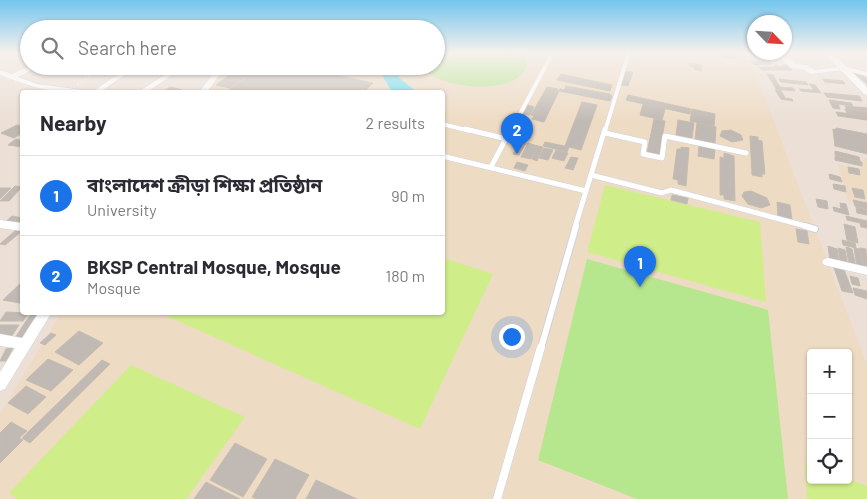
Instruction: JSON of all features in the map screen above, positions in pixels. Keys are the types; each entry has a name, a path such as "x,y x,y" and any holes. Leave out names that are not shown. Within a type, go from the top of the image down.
{"street":[{"path":"7,75 42,87 71,90"},
{"path":"11,77 15,75"},
{"path":"99,90 121,75"},
{"path":"145,90 168,75"},
{"path":"205,90 216,75"},
{"path":"851,75 867,92"},
{"path":"0,224 20,227"},
{"path":"828,262 867,271"},
{"path":"0,384 44,315"},
{"path":"0,340 26,344"}],"lane":[{"path":"491,167 541,75"},
{"path":"497,499 586,191 622,75"},
{"path":"445,125 507,139"},
{"path":"605,133 645,142 643,154 662,158 665,136 746,153"},
{"path":"445,157 586,191"},
{"path":"591,175 662,193 671,190 815,229"}],"path":[{"path":"71,90 91,75"}],"shaded area":[{"path":"220,75 756,75 867,365 867,499 0,499 0,414 60,315 445,315 445,90 206,90"},
{"path":"865,158 867,158 867,204 848,201 838,164 860,169"}],"green space":[{"path":"520,75 511,82 496,86 480,87 462,85 433,76"},
{"path":"605,185 760,222 766,302 587,252"},
{"path":"445,259 493,274 420,429 164,315 445,315"},
{"path":"587,259 768,310 788,499 637,499 538,460"},
{"path":"131,365 245,417 186,499 18,499 9,493"},
{"path":"805,462 807,463 807,484 852,484 852,480 867,486 867,499 807,499"}],"water":[{"path":"382,75 399,75 399,78 414,90 391,90"}],"building":[{"path":"229,75 247,75 230,88 216,85"},
{"path":"249,75 336,75 373,83 366,90 229,90"},
{"path":"560,75 567,75 612,85 610,91 557,80"},
{"path":"624,75 632,75 628,86 621,85"},
{"path":"768,75 773,75 780,87 793,88 795,91 776,89"},
{"path":"856,75 863,75 867,79 867,84"},
{"path":"779,79 806,82 808,85 781,82"},
{"path":"822,79 843,81 845,84 825,82"},
{"path":"809,84 815,85 821,93 801,91 799,89 814,90"},
{"path":"566,86 610,94 612,96 610,101 559,91 560,89 564,90"},
{"path":"171,87 182,90 165,90"},
{"path":"547,87 558,89 557,91 559,91 544,122 532,119 534,116 531,115"},
{"path":"775,90 781,90 785,98 792,99 793,101 781,99"},
{"path":"824,93 859,96 862,101 827,97"},
{"path":"628,95 691,109 690,114 626,100"},
{"path":"829,100 851,103 853,106 838,104 840,109 833,108"},
{"path":"582,102 597,105 581,150 565,146"},
{"path":"643,104 665,109 662,120 640,115"},
{"path":"528,105 534,107 530,115 523,114"},
{"path":"845,106 867,108 867,111 847,109"},
{"path":"692,109 715,114 714,126 690,121"},
{"path":"845,109 867,112 867,116 847,113"},
{"path":"836,112 867,116 867,120 838,116"},
{"path":"654,119 665,121 659,155 647,153"},
{"path":"678,120 694,123 692,138 676,135"},
{"path":"697,123 716,127 715,143 695,139"},
{"path":"17,125 20,126 20,134 14,138 1,133"},
{"path":"836,128 867,134 867,154 835,146 833,129 836,130"},
{"path":"731,130 741,135 743,140 732,142 720,136 722,131"},
{"path":"750,136 758,137 758,140 762,141 765,174 762,174 762,177 752,175"},
{"path":"16,139 20,140 20,147 8,145"},
{"path":"520,142 526,143 519,155 513,154"},
{"path":"545,142 569,147 567,152 543,146"},
{"path":"528,143 538,146 531,159 521,157"},
{"path":"538,146 543,147 537,161 532,159"},
{"path":"699,146 715,149 714,159 698,156"},
{"path":"681,147 689,148 686,186 678,184 678,180 673,179 677,149 681,149"},
{"path":"544,148 553,150 548,160 539,158"},
{"path":"556,150 568,153 564,161 552,158"},
{"path":"835,151 859,157 860,161 835,155"},
{"path":"724,153 734,156 735,201 724,199 724,195 720,195 720,157 724,158"},
{"path":"835,156 862,162 862,166 835,160"},
{"path":"571,157 578,158 573,170 565,168"},
{"path":"517,162 528,165 525,171 514,168"},
{"path":"848,167 859,169 860,175 849,173"},
{"path":"829,174 840,177 842,182 830,179"},
{"path":"833,184 845,186 846,192 834,189"},
{"path":"15,186 20,187 9,201 0,201"},
{"path":"0,188 11,188 0,199"},
{"path":"852,188 863,190 865,199 855,197"},
{"path":"751,191 767,198 770,205 761,208 748,204 742,196 744,192"},
{"path":"672,195 688,198 687,204 671,200"},
{"path":"816,199 827,201 828,209 818,207"},
{"path":"853,200 867,203 867,209 855,206"},
{"path":"777,202 790,205 792,220 778,217"},
{"path":"840,203 846,204 849,215 834,211 833,207 841,209"},
{"path":"856,207 867,210 867,215 857,213"},
{"path":"12,216 20,218 20,226 4,223"},
{"path":"846,216 867,221 867,228 861,227 860,223 847,220"},
{"path":"844,224 855,227 858,243 847,240"},
{"path":"796,229 807,231 809,244 798,242"},
{"path":"16,230 20,231 5,245 0,244"},
{"path":"842,240 855,243 856,248 843,245"},
{"path":"828,246 837,249 840,264 830,261"},
{"path":"846,247 852,249 856,267 849,265"},
{"path":"838,248 845,250 848,266 841,264"},
{"path":"854,248 860,249 864,269 857,267"},
{"path":"860,248 866,249 867,269 864,268"},
{"path":"833,265 843,267 853,293 842,291"},
{"path":"850,276 858,278 860,286 852,284"},
{"path":"20,284 20,303 3,300"},
{"path":"853,288 867,291 867,299 855,295"},
{"path":"6,312 28,315 23,321 0,321"},
{"path":"30,315 39,315 25,337 15,338"},
{"path":"0,325 19,325 11,337 0,336"},
{"path":"79,331 103,343 79,365 55,352"},
{"path":"51,333 56,335 45,345 40,343"},
{"path":"13,348 6,361 0,361 6,349"},
{"path":"48,359 73,370 51,391 26,380"},
{"path":"102,360 110,364 30,443 22,438"},
{"path":"26,386 46,397 28,414 8,403"},
{"path":"11,422 27,431 19,438 23,440 0,463 0,433"},
{"path":"235,443 267,459 243,497 210,480"},
{"path":"275,459 309,475 295,499 256,499 252,497"},
{"path":"316,480 357,499 306,499"},
{"path":"206,482 240,499 194,499"}],"place":[{"name":"BKSP Central Mosque, Mosque","path":"517,154"},
{"name":"বাংলাদেশ ক্রীড়া শিক্ষা প্রতিষ্ঠান","path":"640,287"}]}
